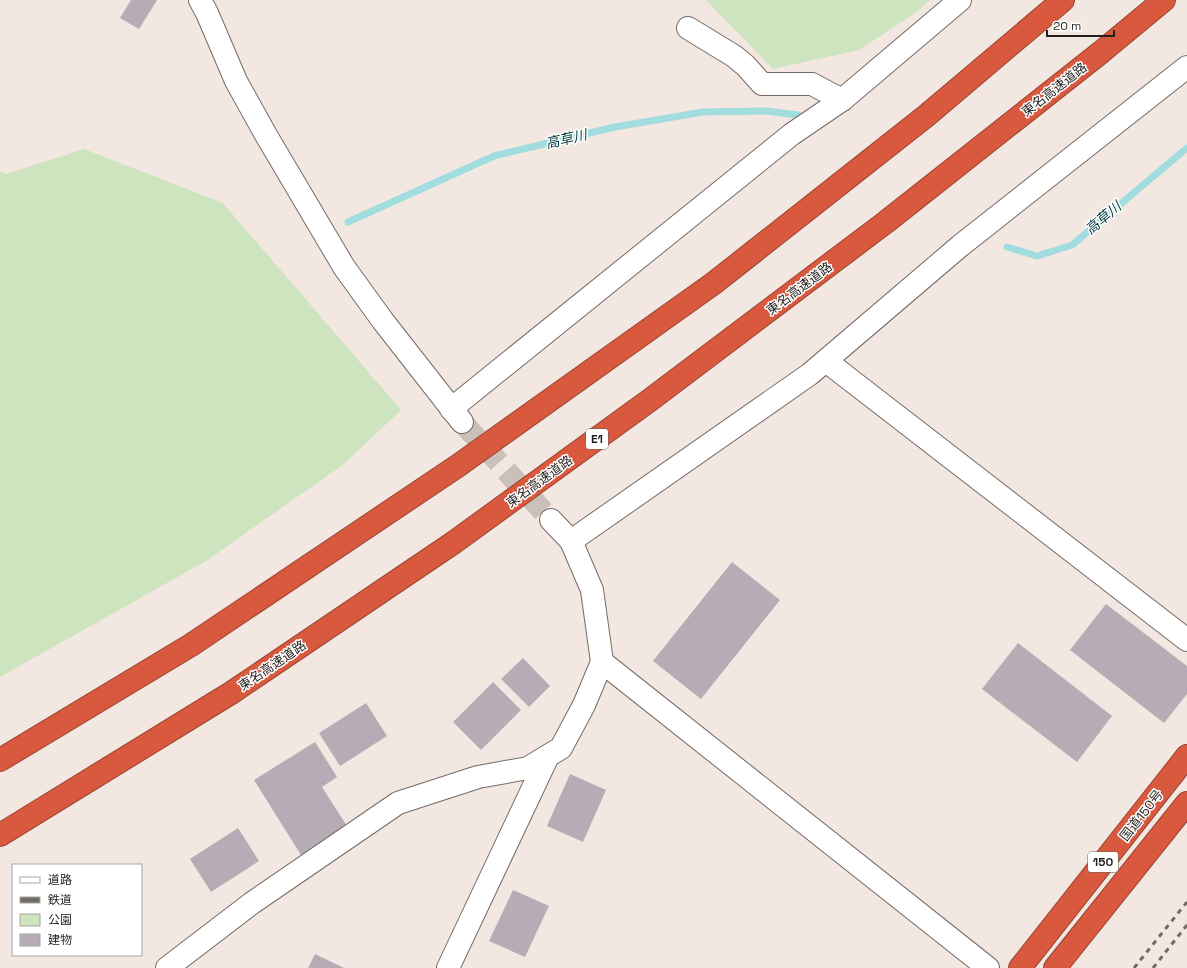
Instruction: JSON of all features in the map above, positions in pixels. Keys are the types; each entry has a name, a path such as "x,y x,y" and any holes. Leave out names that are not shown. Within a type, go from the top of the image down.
{"highway":[{"path":"0,760 191,645 459,465 714,283 926,116 1063,0"},
{"name":"東名高速道路","path":"0,835 230,693 453,543 650,400 880,227 1100,53 1164,0"},
{"name":"国道150号","path":"1020,968 1187,756"},
{"name":"150","path":"1055,968 1187,804"}],"street":[{"path":"200,0 236,81 270,142 344,267 383,321 457,416 792,134 842,100 960,0"},
{"path":"688,28 734,56 746,66 762,84 812,84 842,100"},
{"path":"571,541 803,379 960,246 1187,67"},
{"path":"826,360 1187,640"},
{"path":"168,968 252,903 398,803 478,777 528,768 561,748 584,705 602,662 592,590 571,541 551,520"},
{"path":"602,662 988,968"},
{"path":"448,968 548,756"}],"green space":[{"path":"706,0 930,0 917,12 859,50 773,69"},
{"path":"84,149 223,203 401,410 344,464 206,561 0,677 0,172 6,174"}],"building":[{"path":"131,0 157,0 139,29 120,18"},
{"path":"732,562 780,600 701,699 653,661"},
{"path":"1106,604 1187,666 1187,694 1164,723 1070,650"},
{"path":"1018,643 1112,716 1077,762 982,689"},
{"path":"523,658 550,686 529,707 501,679"},
{"path":"493,682 521,710 481,750 453,722"},
{"path":"366,703 387,736 340,766 319,733"},
{"path":"315,742 337,777 322,787 347,826 301,855 254,780"},
{"path":"570,774 606,790 583,842 547,826"},
{"path":"238,828 259,861 211,892 190,859"},
{"path":"513,890 549,906 525,957 489,941"},
{"path":"315,954 344,968 308,968"}],"waterway":[{"name":"高草川","path":"348,222 494,156 615,127 703,112 766,111 798,115"},
{"name":"高草川","path":"1007,247 1037,256 1072,245 1187,148"}],"tunnel":[{"path":"462,422 551,520"}],"railway":[{"path":"1134,968 1187,902"},
{"path":"1153,968 1187,925"}]}
